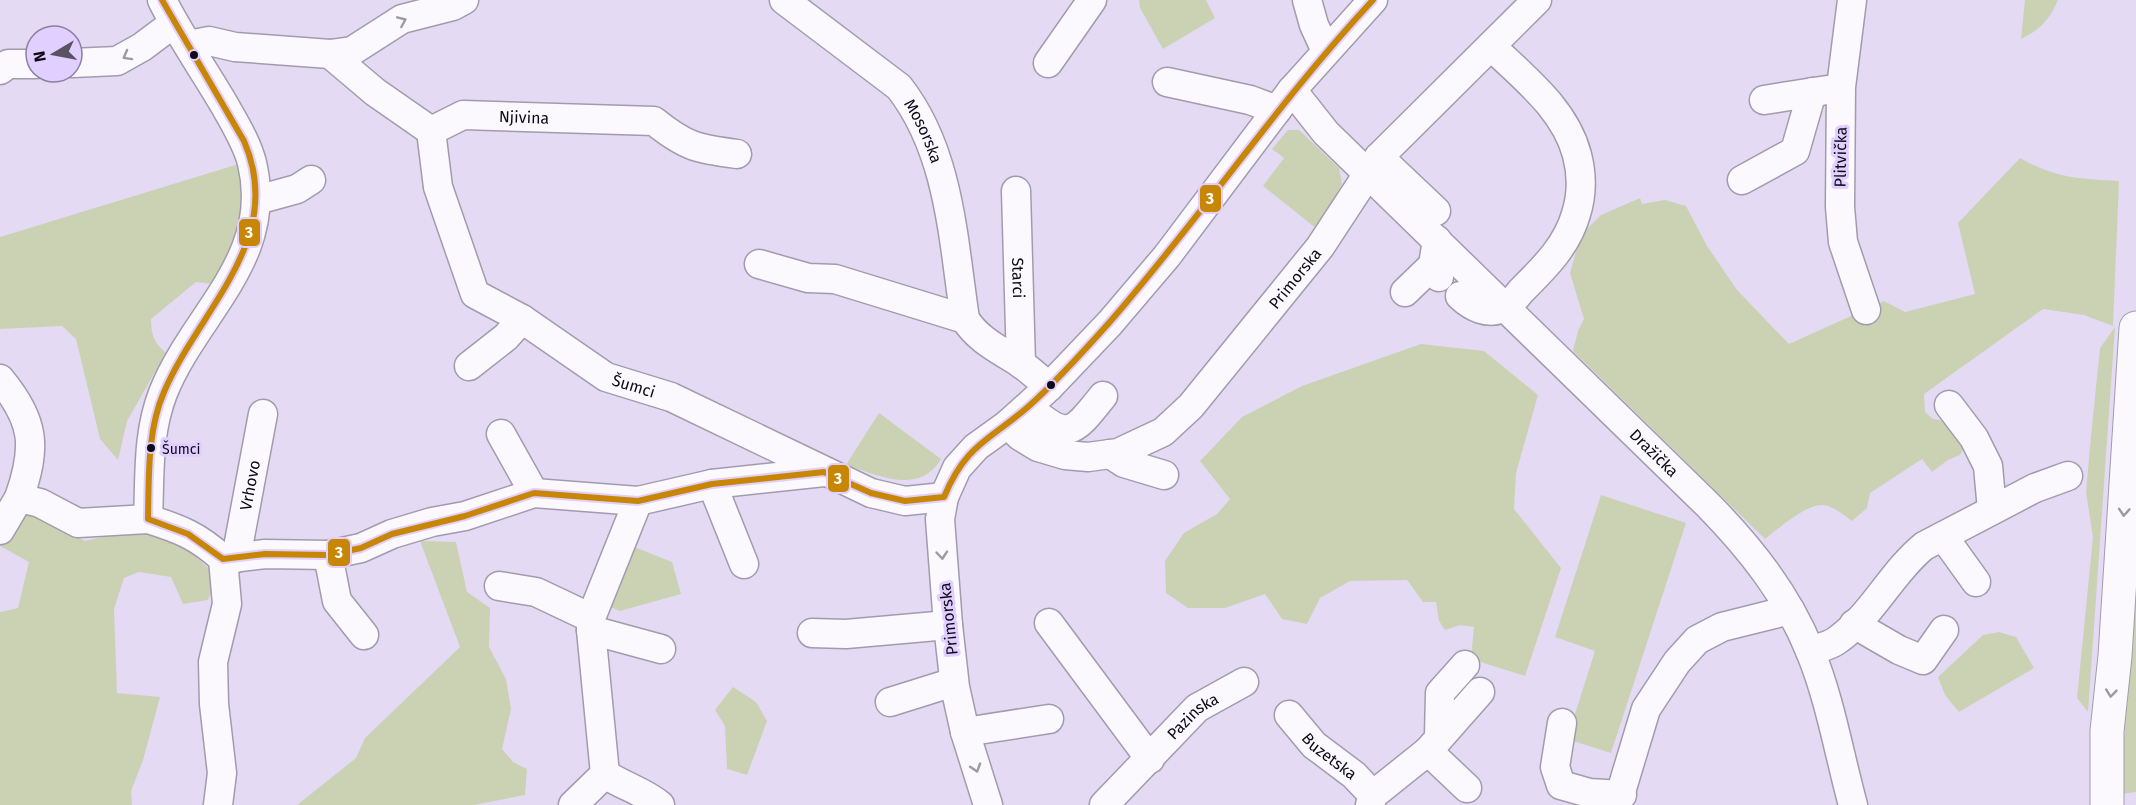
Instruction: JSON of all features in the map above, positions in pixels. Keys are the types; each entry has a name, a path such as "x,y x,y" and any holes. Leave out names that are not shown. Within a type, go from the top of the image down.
{"highway":[{"path":"2095,805 2098,773 2107,731 2115,656 2136,328"},
{"path":"2107,731 2107,805"}],"street":[{"path":"175,23 209,41 236,47 341,52 402,19 453,6 464,0"},
{"name":"Mosorska","path":"784,0 899,87 910,101 941,171 965,319"},
{"path":"1048,63 1092,0"},
{"path":"1307,0 1314,25 1326,51"},
{"name":"Primorska","path":"1018,416 1020,436 1038,447 1065,455 1088,457 1110,454 1159,435 1191,406 1320,247 1373,165 1538,0"},
{"name":"Plitvička","path":"1852,0 1852,17 1841,87 1838,175 1843,242 1866,310"},
{"name":"Primorska","path":"988,805 965,732 954,682 948,625 940,535 944,497 957,468 976,447 1018,416 1049,387 1167,256 1285,100 1372,1"},
{"path":"84,62 117,61 142,47 175,23"},
{"path":"148,519 150,449 154,417 176,365 229,285 246,248 257,200 252,162 240,131 175,23"},
{"path":"1405,292 1442,270 1476,309 1489,310 1505,307 1556,256 1576,213 1581,183 1578,156 1564,124 1555,110 1491,46"},
{"path":"341,52 375,92 431,131"},
{"path":"0,70 8,64 24,64"},
{"path":"1167,82 1250,100 1285,100"},
{"path":"1764,100 1841,87"},
{"path":"1742,180 1795,151 1812,92"},
{"name":"Dražička","path":"1285,100 1326,133 1373,165 1442,270 1505,307 1743,541 1761,563 1790,610 1810,651 1853,805"},
{"name":"Njivina","path":"431,131 463,115 654,122 678,141 699,149 737,154"},
{"name":"Šumci","path":"431,131 438,187 475,294 522,319 606,377 671,398 824,472"},
{"path":"1373,165 1436,211"},
{"path":"257,200 297,189 311,180"},
{"name":"Starci","path":"1016,191 1021,364"},
{"path":"759,264 808,278 835,279 965,319 970,327 992,346 1021,364 1049,387"},
{"path":"469,366 506,337 522,319"},
{"path":"0,379 27,418 32,441 30,468 19,498 0,530"},
{"path":"1018,416 1051,427 1072,429 1080,424 1103,396"},
{"path":"1949,405 1974,438 1988,466 1992,510"},
{"name":"Vrhovo","path":"218,805 222,773 214,704 213,662 227,604 229,559 263,414"},
{"path":"501,434 534,492"},
{"path":"1110,454 1124,463 1164,474"},
{"path":"19,498 40,503 78,523 148,519 184,530 229,559 265,554 328,555 361,548 392,534 432,522 465,516 534,492 638,501 712,484 824,472 871,493 905,501 944,497"},
{"path":"1810,651 1835,642 1854,624 1909,559 1943,536 1992,510 2035,488 2068,476"},
{"path":"712,484 744,564"},
{"path":"605,774 591,624 638,501"},
{"path":"1943,536 1976,582"},
{"path":"328,555 337,601 364,635"},
{"path":"499,586 523,588 536,592 591,624 661,650"},
{"path":"1562,723 1555,767 1561,785 1619,800 1646,709 1677,662 1697,640 1722,627 1790,610"},
{"path":"1049,623 1150,759"},
{"path":"1854,624 1899,650 1923,660 1944,630"},
{"path":"812,633 846,633 948,625"},
{"path":"1465,665 1440,693 1434,744 1467,788"},
{"path":"890,702 954,682"},
{"name":"Pazinska","path":"1104,805 1197,708 1244,682"},
{"name":"Buzetska","path":"1289,715 1314,746 1354,775 1371,800 1434,744 1480,692"},
{"path":"965,732 1049,719"},
{"path":"573,805 605,774"},
{"path":"605,774 624,786 644,792 660,805"}],"green space":[{"path":"1139,0 1206,0 1215,18 1163,49 1140,8"},
{"path":"2025,0 2058,0 2044,23 2021,39"},
{"path":"1288,130 1299,130 1339,168 1342,184 1317,229 1263,186 1284,158 1272,149"},
{"path":"2020,158 2056,174 2119,181 2113,326 2084,315 2043,309 1924,394 1925,412 1933,419 1945,421 1964,447 1960,455 1948,460 1932,472 1922,459 1870,493 1867,508 1852,521 1831,507 1816,506 1792,518 1765,539 1573,351 1584,319 1570,273 1581,235 1601,215 1640,198 1642,204 1665,200 1686,206 1707,246 1737,290 1789,344 1884,301 1905,312 1975,294 1958,223"},
{"path":"242,163 247,197 220,285 196,282 151,319 154,338 166,353 127,421 118,460 100,439 76,339 62,326 0,329 0,237"},
{"path":"2115,327 2088,712 2077,698 2093,537 2086,492 2100,348"},
{"path":"1421,344 1484,351 1538,395 1516,473 1514,509 1561,568 1525,676 1471,659 1474,627 1460,625 1445,630 1439,621 1436,602 1423,602 1407,580 1350,581 1320,598 1307,624 1282,619 1265,594 1225,608 1188,608 1166,593 1165,561 1184,533 1217,514 1230,499 1200,461 1242,417 1302,386"},
{"path":"879,413 941,459 932,470 921,477 897,480 846,465"},
{"path":"1601,495 1686,523 1611,753 1567,739 1595,651 1555,637"},
{"path":"22,510 85,541 138,529 182,544 217,576 208,600 183,604 171,577 139,572 124,578 114,609 117,693 160,697 143,760 131,791 132,805 0,805 0,612 18,608 29,562 0,546"},
{"path":"2136,527 2136,792 2121,794"},
{"path":"420,541 456,542 467,592 490,608 489,647 506,679 511,709 502,749 513,762 527,769 525,795 474,805 297,805 356,758 365,738 460,647"},
{"path":"627,544 672,562 681,594 620,611 604,604"},
{"path":"1999,632 2016,637 2034,668 1959,712 1945,695 1938,677 1983,635"},
{"path":"733,687 756,702 767,721 747,775 727,769 725,726 715,710"}],"transit line":[{"name":"3","path":"162,0 244,141 254,177 255,210 247,242 233,272 179,361 164,392 154,422 150,454 148,519 188,534 223,559 265,554 328,555 361,548 392,534 465,516 534,493 638,501 712,484 824,472 871,493 905,501 944,497 952,479 970,454 1039,396 1108,324 1304,79 1373,0"}],"place":[{"name":"Šumci","path":"151,448"}]}
